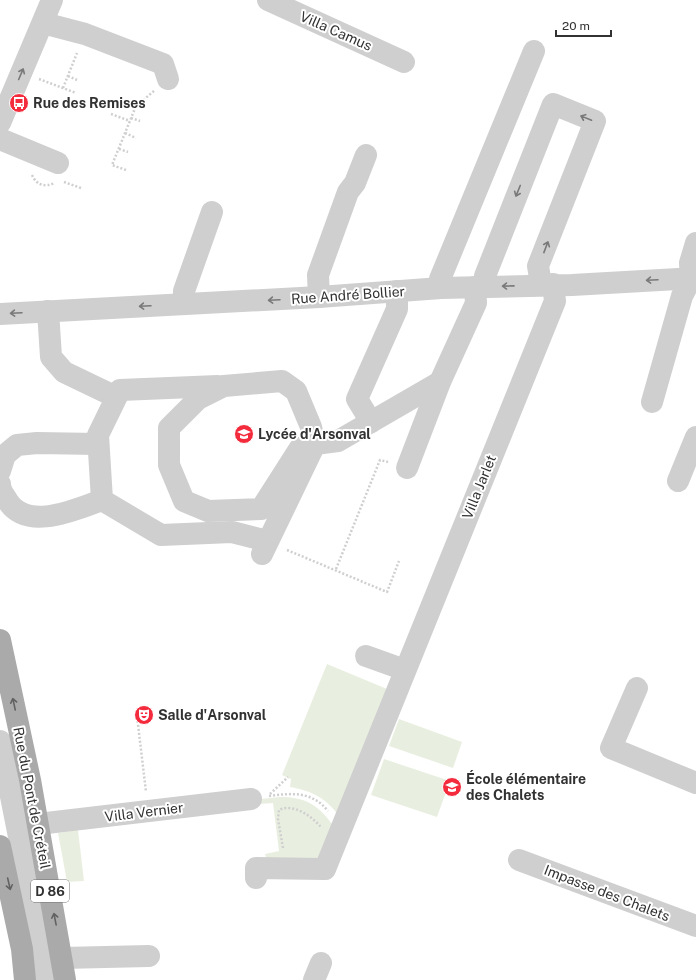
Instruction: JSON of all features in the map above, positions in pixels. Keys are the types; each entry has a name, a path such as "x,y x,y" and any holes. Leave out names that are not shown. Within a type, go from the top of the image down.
{"main road":[{"name":"Rue du Pont de Créteil","path":"0,640 38,824 65,980"},
{"name":"D 86","path":"0,846 22,949 25,980"}],"street":[{"path":"0,123 52,0"},
{"name":"Villa Camus","path":"268,0 404,62"},
{"path":"43,23 85,34 163,64 168,79"},
{"path":"441,288 440,279 534,51"},
{"name":"Villa Jarlet","path":"256,873 325,869 554,301 538,266 595,121 553,104 480,287"},
{"path":"0,139 58,163"},
{"path":"319,297 318,275 348,192 355,183 366,155"},
{"path":"184,304 184,291 212,212"},
{"path":"652,402 682,296 693,278 690,263 696,243"},
{"name":"Rue André Bollier","path":"0,314 319,297 441,288 693,278"},
{"path":"407,468 440,382 476,303 480,287"},
{"path":"371,422 357,399 397,309 397,291"},
{"path":"48,311 51,357 64,372 116,398"},
{"path":"282,381 296,391 311,427 315,444 265,548 232,532 161,535 102,500 98,435 120,390 224,386 282,381"},
{"path":"224,386 198,399 169,428 169,465 184,501 208,511 261,509 300,448 315,444 338,441 440,382"},
{"path":"678,482 696,437"},
{"path":"0,471 5,455 17,445 36,443 98,444"},
{"path":"0,484 0,488 8,504 19,513 43,517 66,514 102,500"},
{"path":"366,656 401,679"},
{"path":"637,688 611,748 696,783"},
{"name":"Rue du Pont de Créteil","path":"0,742 44,963 45,980"},
{"name":"Villa Vernier","path":"38,824 149,812 260,797"},
{"name":"Impasse des Chalets","path":"519,860 696,926"},
{"path":"62,958 149,956"}],"path":[{"path":"63,88 85,34"},
{"path":"33,76 76,93"},
{"path":"68,76 77,80"},
{"path":"126,170 112,165 137,105 168,79"},
{"path":"111,114 130,121"},
{"path":"131,118 140,121"},
{"path":"125,133 136,138"},
{"path":"119,149 128,152"},
{"path":"336,569 380,460 407,468"},
{"path":"265,548 336,569 387,592 400,561"},
{"path":"144,715 137,716 149,812"},
{"path":"260,797 288,777"},
{"path":"260,797 297,793 309,796 326,808 340,831"},
{"path":"286,851 283,848 278,819 278,813 282,809 304,812 311,816 323,830 340,831"}],"green space":[{"path":"327,664 387,689 339,816 329,804 318,796 290,787 291,779 282,775"},
{"path":"399,719 462,742 453,768 389,746"},
{"path":"384,759 450,781 437,817 371,795"},
{"path":"280,797 297,798 310,803 321,811 332,824 324,859 266,858 265,854 279,851 273,803 259,804 261,799"},
{"path":"78,830 84,881 67,882 58,833"}],"place":[{"name":"Rue des Remises","path":"19,103"},
{"name":"Lycée d'Arsonval","path":"244,434"},
{"name":"Salle d'Arsonval","path":"144,715"},
{"name":"École élémentaire des Chalets","path":"452,787"}]}
